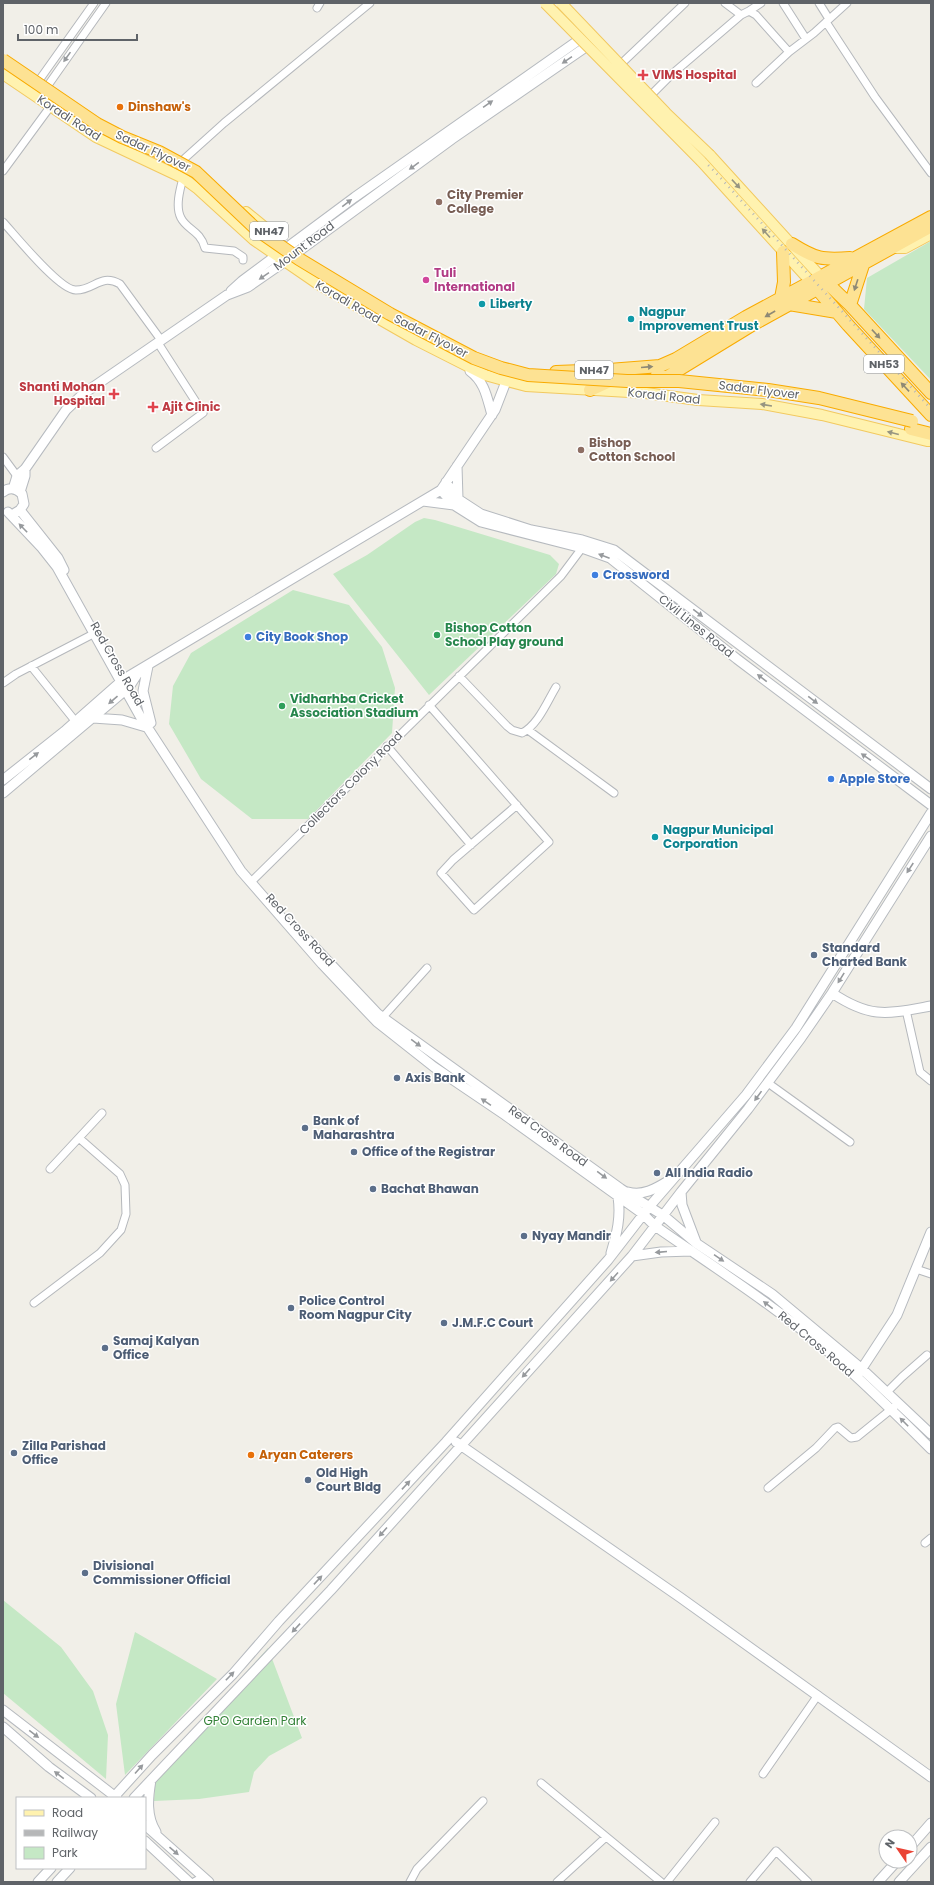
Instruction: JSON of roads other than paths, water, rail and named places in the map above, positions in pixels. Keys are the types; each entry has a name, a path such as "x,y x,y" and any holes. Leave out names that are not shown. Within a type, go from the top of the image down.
{"highway":[{"name":"Sadar Flyover","path":"3,60 97,124 122,137 159,152 196,172 256,229 299,259 390,314 474,358 501,368 528,375 627,381 679,381 768,390 820,398 912,425 931,434"},
{"name":"Sadar Flyover","path":"3,67 85,122 193,177 256,235 292,260 370,308 453,354 477,365 502,374 526,380 710,391 792,400 912,425 931,426"},
{"path":"858,261 850,305 819,282 858,261 931,217"},
{"path":"837,312 785,301 784,282 788,248 820,259 858,261 892,248 931,226"},
{"name":"NH47","path":"511,367 550,372 609,370 680,363 819,282"},
{"name":"NH53","path":"819,282 837,312 931,415"},
{"name":"NH53","path":"850,305 931,393"},
{"path":"590,390 618,378 667,377 680,363"}],"main road":[{"path":"545,3 788,248"},
{"path":"561,3 666,113 710,155 788,248 819,282"},
{"name":"NH47","path":"3,54 72,103 104,123 184,159 211,178 248,214 293,249 372,298 435,332 492,360 511,367"},
{"name":"Koradi Road","path":"3,74 96,138 183,178 198,189 242,230 280,260 354,306 464,366 485,375 506,382 526,386 646,393 698,400 762,404 822,415 926,441 931,440"},
{"path":"892,248 905,248 931,234"}],"street":[{"path":"34,96 39,79 94,3"},
{"path":"34,96 48,85 106,3"},
{"path":"184,159 224,123 370,3"},
{"path":"541,3 689,156 701,161"},
{"path":"566,3 652,94 703,142 710,155"},
{"path":"623,62 685,3"},
{"path":"725,3 741,15"},
{"path":"652,94 671,75 741,15 749,12 761,3"},
{"path":"783,3 806,39"},
{"path":"819,3 828,21 875,97 931,173"},
{"path":"756,83 789,52 828,21 847,3"},
{"path":"749,12 756,15 789,52"},
{"path":"293,249 356,197 593,31"},
{"name":"Mount Road","path":"17,476 25,469 66,410 83,394 228,294 248,287 293,249 452,138 600,38"},
{"path":"3,171 50,107"},
{"path":"183,178 178,197 180,217 203,239 205,248 234,251 243,257 243,260"},
{"path":"3,222 65,287 76,291 90,288 103,280 112,280 120,284 159,341 203,413 156,448"},
{"path":"464,366 478,377 486,390 492,415"},
{"path":"3,793 93,718 139,672 200,633 423,501 443,486 492,415 511,367"},
{"path":"3,457 17,476 16,490 24,498 24,504 16,513 5,511"},
{"path":"456,502 457,466"},
{"name":"Mount Road","path":"16,490 26,476 25,469"},
{"name":"Civil Lines Road","path":"443,486 456,502 481,522 582,548 610,558 737,659 931,805"},
{"path":"3,492 16,490"},
{"path":"423,501 456,502 488,517 531,530 582,540 614,550 931,789"},
{"name":"Red Cross Road","path":"20,510 58,558 95,632 149,725 253,880 382,1018 507,1112 619,1193 655,1226 762,1300 830,1353 863,1383 882,1391"},
{"path":"3,683 31,666 95,632 57,567 42,548 5,511"},
{"name":"Collectors Colony Road","path":"253,880 429,705 562,576 582,548"},
{"path":"31,666 76,722"},
{"path":"148,666 143,691 149,725 241,871 322,964 377,1022 434,1067 507,1112"},
{"path":"459,676 507,726 512,730 522,733 528,730 534,723 556,687"},
{"path":"3,780 125,685"},
{"path":"429,705 517,805 549,842 474,910 441,873 517,805"},
{"path":"93,718 122,720 149,725"},
{"path":"528,730 614,793"},
{"path":"388,746 471,845"},
{"path":"3,1710 115,1797 152,1755 232,1674 279,1621 450,1438 608,1260 649,1206 678,1175 746,1095 796,1028 931,813"},
{"path":"135,1797 295,1629 632,1256 768,1083 832,993 931,836"},
{"path":"382,1018 427,968"},
{"path":"832,993 865,1010 895,1012 931,1006"},
{"path":"906,1010 920,1072 931,1081"},
{"path":"768,1083 850,1142"},
{"path":"50,1169 102,1113"},
{"path":"34,1303 100,1253 121,1230 126,1214 125,1185 120,1174 79,1138"},
{"path":"608,1260 619,1227 619,1193 637,1194 654,1190 678,1175"},
{"path":"681,1192 682,1205 696,1243"},
{"name":"Red Cross Road","path":"619,1193 649,1206 664,1216 696,1243 772,1294 870,1376 931,1449"},
{"path":"856,1376 896,1315 931,1232"},
{"path":"632,1256 661,1252 690,1251"},
{"path":"916,1269 931,1274"},
{"path":"882,1391 927,1355"},
{"path":"768,1488 816,1448 835,1428 838,1427 851,1438 854,1438 895,1406"},
{"name":"Red Cross Road","path":"895,1406 931,1434"},
{"path":"450,1438 682,1598 931,1777"},
{"path":"763,1774 818,1695"},
{"path":"3,1727 49,1767 90,1797"},
{"path":"151,1780 149,1814 151,1824 159,1839"},
{"path":"541,1782 661,1882"},
{"path":"410,1882 418,1869 482,1801"},
{"path":"667,1882 714,1822"},
{"path":"918,1838 931,1823"},
{"path":"146,1826 206,1880"},
{"path":"558,1882 606,1837"},
{"path":"146,1842 189,1882"},
{"path":"899,1882 931,1848"},
{"path":"750,1882 776,1851 808,1882"},
{"path":"38,1882 50,1869"},
{"path":"57,1882 69,1869"},
{"path":"878,1882 890,1869"},
{"path":"194,1882 206,1880"}],"railway":[{"path":"548,3 717,174 931,409"}],"place":[{"name":"VIMS Hospital","path":"643,75"},
{"name":"Dinshaw's","path":"120,107"},
{"name":"City Premier College","path":"439,202"},
{"name":"Tuli International","path":"426,280"},
{"name":"Liberty","path":"482,304"},
{"name":"Nagpur Improvement Trust","path":"631,319"},
{"name":"Shanti Mohan Hospital","path":"114,394"},
{"name":"Ajit Clinic","path":"153,407"},
{"name":"Bishop Cotton School","path":"581,450"},
{"name":"Crossword","path":"595,575"},
{"name":"Bishop Cotton School Play ground","path":"437,635"},
{"name":"City Book Shop","path":"248,637"},
{"name":"Vidharhba Cricket Association Stadium","path":"282,706"},
{"name":"Apple Store","path":"831,779"},
{"name":"Nagpur Municipal Corporation","path":"655,837"},
{"name":"Standard Charted Bank","path":"814,955"},
{"name":"Axis Bank","path":"397,1078"},
{"name":"Bank of Maharashtra","path":"305,1128"},
{"name":"Office of the Registrar","path":"354,1152"},
{"name":"All India Radio","path":"657,1173"},
{"name":"Bachat Bhawan","path":"373,1189"},
{"name":"Nyay Mandir","path":"524,1236"},
{"name":"Police Control Room Nagpur City","path":"291,1308"},
{"name":"J.M.F.C Court","path":"444,1323"},
{"name":"Samaj Kalyan Office","path":"105,1348"},
{"name":"Zilla Parishad Office","path":"14,1453"},
{"name":"Aryan Caterers","path":"251,1455"},
{"name":"Old High Court Bldg","path":"308,1480"},
{"name":"Divisional Commissioner Official","path":"85,1573"}],"park label":[{"name":"GPO Garden Park","path":"255,1721"}]}
